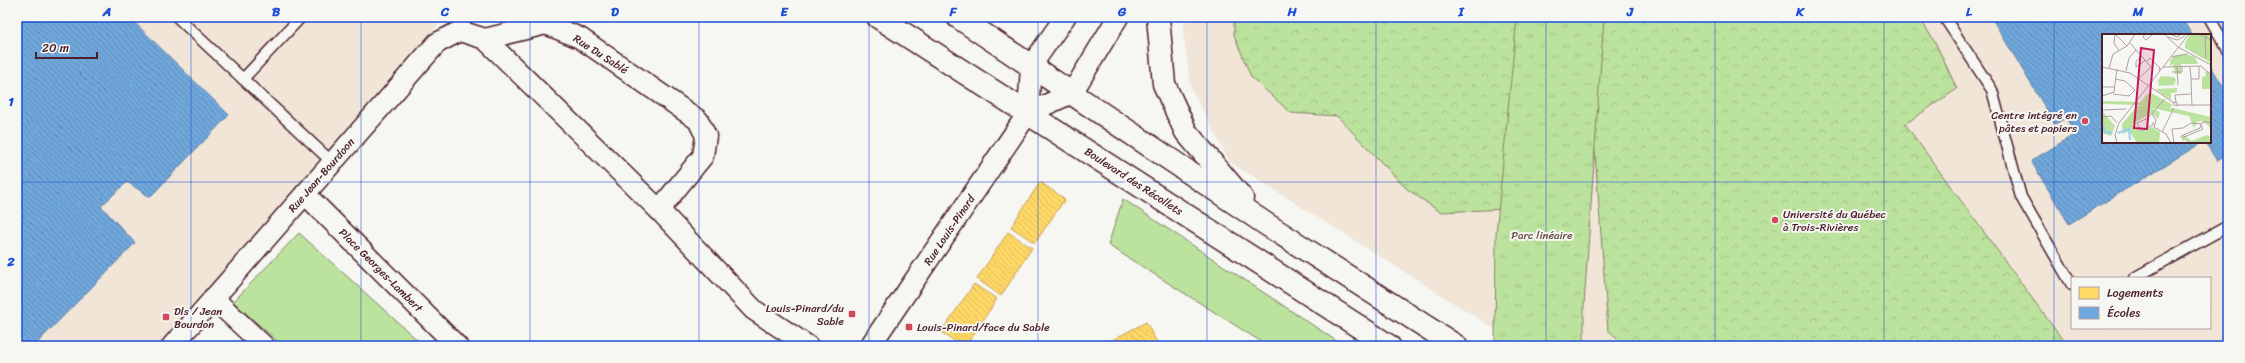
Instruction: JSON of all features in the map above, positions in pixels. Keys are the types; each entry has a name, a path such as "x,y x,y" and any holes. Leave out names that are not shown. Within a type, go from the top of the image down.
{"main road":[{"name":"Boulevard des Récollets","path":"878,17 1389,346"},
{"path":"958,17 1266,224 1456,346"},
{"path":"1158,17 1164,84 1186,132 1226,181 1266,224"}],"street":[{"path":"1065,17 1031,66 1028,113 1072,93 1118,17"},
{"name":"Rue Du Sablé","path":"485,39 546,24 580,38 698,120 706,136 703,156 659,210"},
{"name":"Rue Jean-Bourdoon","path":"172,346 437,43 460,31 485,39"},
{"path":"485,39 659,210 754,310 808,346"},
{"name":"Rue Louis-Pinard","path":"870,346 1028,113"},
{"name":"Place Georges-Lambert","path":"305,194 457,346"},
{"path":"214,298 264,346"}],"lane":[{"path":"177,17 332,162"},
{"path":"243,79 301,17"},
{"path":"1944,17 1992,90 2020,197 2071,283"},
{"path":"2209,17 2228,50"},
{"path":"2136,277 2228,226"}],"shaded area":[{"path":"17,17 445,17 339,139 165,346 17,346"},
{"name":"Université du Québec à Trois-Rivières","path":"1185,17 2228,17 2228,346 1522,346 1230,162 1191,88 1183,31"}],"green space":[{"path":"1234,17 1524,17 1506,209 1440,212 1406,188 1337,116 1291,113 1251,77 1234,35"},
{"name":"Parc linéaire","path":"1517,17 1604,17 1584,305 1584,346 1495,346 1496,234"},
{"path":"1604,17 1919,17 1936,44 1957,89 1905,124 2067,346 1626,346 1608,330 1590,84"},
{"path":"1123,199 1344,346 1268,346 1108,245"},
{"path":"299,233 424,346 283,346 233,302"}],"building: Logements":[{"path":"1040,182 1065,199 1035,243 1011,227"},
{"path":"1008,232 1032,248 1001,296 977,279"},
{"path":"974,284 997,299 966,346 962,346 941,332"},
{"path":"1146,322 1159,346 1101,346"}],"building: Écoles":[{"path":"17,17 129,17 229,115 150,197 127,182 101,206 135,243 34,346 17,346"},
{"name":"Centre intégré en pâtes et papiers","path":"1991,17 2181,17 2191,34 2102,34 2102,143 2201,143 2069,224 2031,161 2075,134 2066,118 2055,124"},
{"path":"2211,67 2228,94 2228,155 2217,161 2206,143 2211,143"}],"place":[{"name":"Centre intégré en pâtes et papiers","path":"2085,121"},
{"name":"Université du Québec à Trois-Rivières","path":"1775,220"},
{"name":"Louis-Pinard/du Sable","path":"852,314"},
{"name":"Dls / Jean Bourdon","path":"166,317"},
{"name":"Louis-Pinard/face du Sable","path":"909,327"}]}
